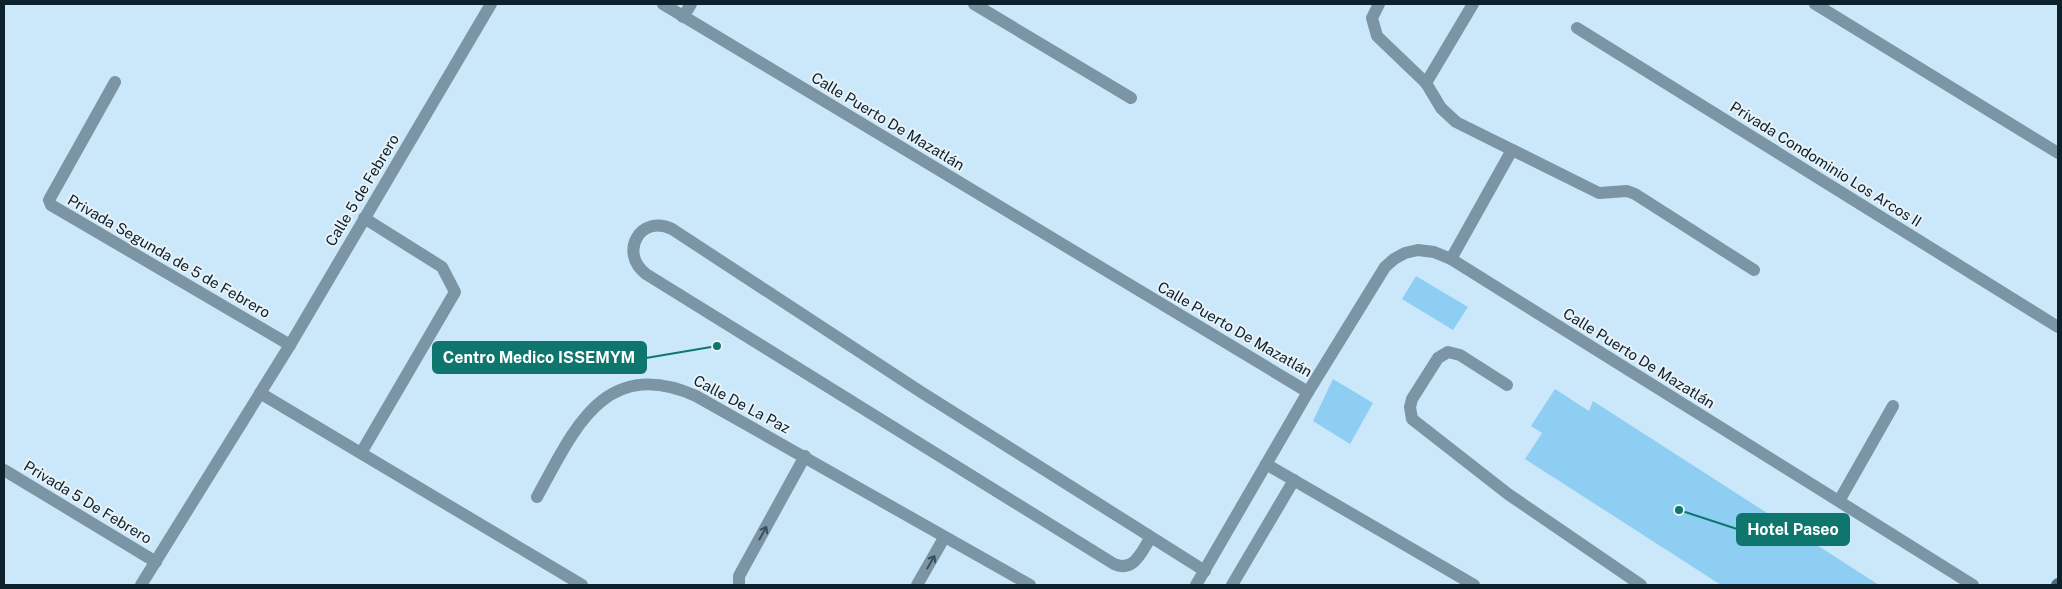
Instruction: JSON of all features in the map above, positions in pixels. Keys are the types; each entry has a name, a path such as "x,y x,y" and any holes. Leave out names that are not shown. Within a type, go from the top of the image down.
{"street":[{"name":"Calle 5 de Febrero","path":"141,585 290,345 491,4"},
{"name":"Calle Puerto De Mazatlán","path":"663,4 1308,392 1385,268 1394,259 1405,253 1418,250 1434,252 1451,259 1974,585"},
{"path":"682,17 691,4"},
{"path":"974,4 1131,98"},
{"path":"1379,4 1372,18 1377,36 1426,83 1441,108 1456,122 1599,193 1627,191 1635,194 1754,270"},
{"path":"1426,83 1474,4"},
{"path":"1815,4 2058,153"},
{"name":"Privada Condominio Los Arcos II","path":"1577,28 2058,327"},
{"name":"Privada Segunda de 5 de Febrero","path":"115,82 49,200 50,205 290,345"},
{"path":"1451,259 1512,150"},
{"path":"361,453 455,292 442,266 364,218"},
{"path":"1151,537 1132,564 1126,567 1114,564 646,274 634,261 632,249 645,228 659,224 672,229 921,392 1205,571"},
{"path":"1507,385 1460,355 1448,352 1438,358 1412,399 1410,407 1412,419 1508,494 1641,585"},
{"name":"Calle De La Paz","path":"536,497 582,420 600,400 617,391 642,385 681,389 805,456 944,538 1011,581 1030,585"},
{"path":"1196,585 1308,392"},
{"path":"260,393 582,585"},
{"path":"1839,501 1893,406"},
{"path":"739,585 739,576 805,456"},
{"path":"1266,464 1474,585"},
{"name":"Privada 5 De Febrero","path":"4,470 156,562"},
{"path":"1232,585 1294,480"},
{"path":"917,585 944,538"}],"building":[{"path":"1416,276 1468,307 1453,330 1402,299"},
{"path":"1333,379 1373,403 1350,444 1313,421"},
{"path":"1555,389 1589,411 1593,401 1879,585 1721,585 1525,459 1542,433 1531,426"}],"place":[{"name":"Centro Medico ISSEMYM","path":"717,346"},
{"name":"Hotel Paseo","path":"1679,510"}]}
